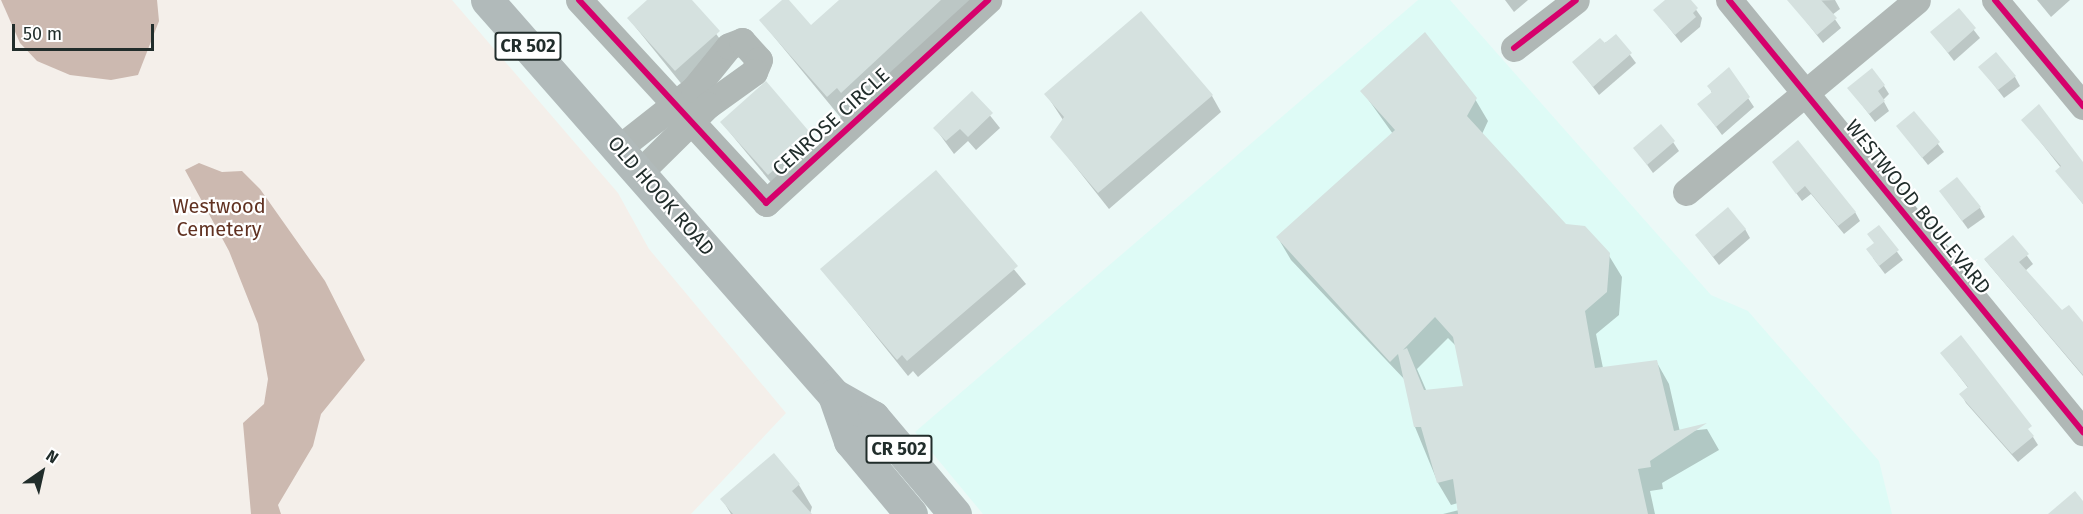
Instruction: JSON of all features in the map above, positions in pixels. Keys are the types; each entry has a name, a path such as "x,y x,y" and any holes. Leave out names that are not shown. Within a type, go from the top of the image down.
{"main road":[{"name":"OLD HOOK ROAD","path":"487,0 630,160 834,395 873,417 956,514"},
{"name":"OLD HOOK ROAD","path":"834,395 850,441 911,514"}],"street":[{"name":"CENROSE CIRCLE","path":"579,0 766,203 988,0"},
{"path":"1514,48 1576,0"},
{"name":"WESTWOOD BOULEVARD","path":"1729,0 2083,432"},
{"path":"1686,192 1806,95 1917,0"},
{"path":"1995,0 2083,106"},
{"path":"630,160 683,113"}],"shaded area":[{"path":"1,0 157,0 159,21 138,75 111,80 70,75 37,61 20,43"},
{"path":"1418,0 1450,0 1711,295 1748,311 1879,461 1892,514 983,514 915,432"},
{"path":"199,163 222,172 242,171 260,189 325,281 365,360 321,414 313,446 278,505 281,514 251,514 243,423 264,404 268,379 258,324 229,251 185,170"}],"green space":[{"name":"Westwood Cemetery","path":"0,0 452,0 618,193 649,249 786,413 691,514 0,514"}],"building":[{"path":"647,0 692,0 720,31 675,71 627,18"},
{"path":"782,0 789,0 811,25 839,0 941,0 841,93 837,88 827,97 759,20"},
{"path":"1665,0 1691,0 1698,8 1693,13 1696,17 1675,35 1653,10"},
{"path":"1787,0 1821,0 1837,18 1817,35"},
{"path":"1959,8 1976,28 1948,53 1930,32"},
{"path":"1141,11 1213,95 1098,193 1050,137 1064,117 1044,94"},
{"path":"1425,32 1477,98 1467,116 1566,224 1585,226 1610,253 1607,292 1585,311 1595,368 1657,360 1674,431 1707,423 1650,461 1651,467 1638,469 1648,514 1458,514 1453,479 1437,483 1421,427 1414,427 1398,354 1390,362 1276,237 1395,130 1360,91","holes":["1435,317 1453,337 1463,386 1424,390 1407,348 1403,350"]},
{"path":"1616,34 1632,53 1593,87 1572,62 1600,38 1605,43"},
{"path":"1996,52 2016,76 1998,90 1978,67"},
{"path":"1729,67 1750,97 1716,127 1697,104 1712,92 1707,86"},
{"path":"1872,68 1885,85 1878,91 1885,101 1869,114 1847,88"},
{"path":"766,81 813,136 768,175 720,122"},
{"path":"972,91 993,113 968,137 960,129 946,141 933,128"},
{"path":"2039,104 2083,162 2083,204 2055,171 2061,166 2021,120"},
{"path":"1914,111 1940,142 1922,158 1896,126"},
{"path":"1661,124 1675,141 1647,165 1633,148"},
{"path":"1798,140 1856,212 1838,226 1805,186 1796,194 1772,162"},
{"path":"936,170 1018,266 907,361 902,355 897,360 820,269"},
{"path":"1957,177 1981,207 1962,221 1939,191"},
{"path":"1728,207 1746,229 1713,257 1695,235"},
{"path":"1879,225 1899,250 1879,266 1866,249 1874,243 1867,234"},
{"path":"2013,235 2029,254 2019,262 2062,310 2069,305 2083,322 2083,375 1984,259"},
{"path":"1961,335 2032,426 2028,429 2034,436 2012,454 1959,394 1968,387 1940,353"},
{"path":"774,453 800,484 792,491 812,514 733,514 720,499"},
{"path":"2075,491 2083,501 2083,514 2048,514"}],"cycle path":[{"path":"579,0 766,203 988,0"},
{"path":"1514,48 1576,0"},
{"path":"1729,0 2083,432"},
{"path":"1995,0 2083,106"}]}
